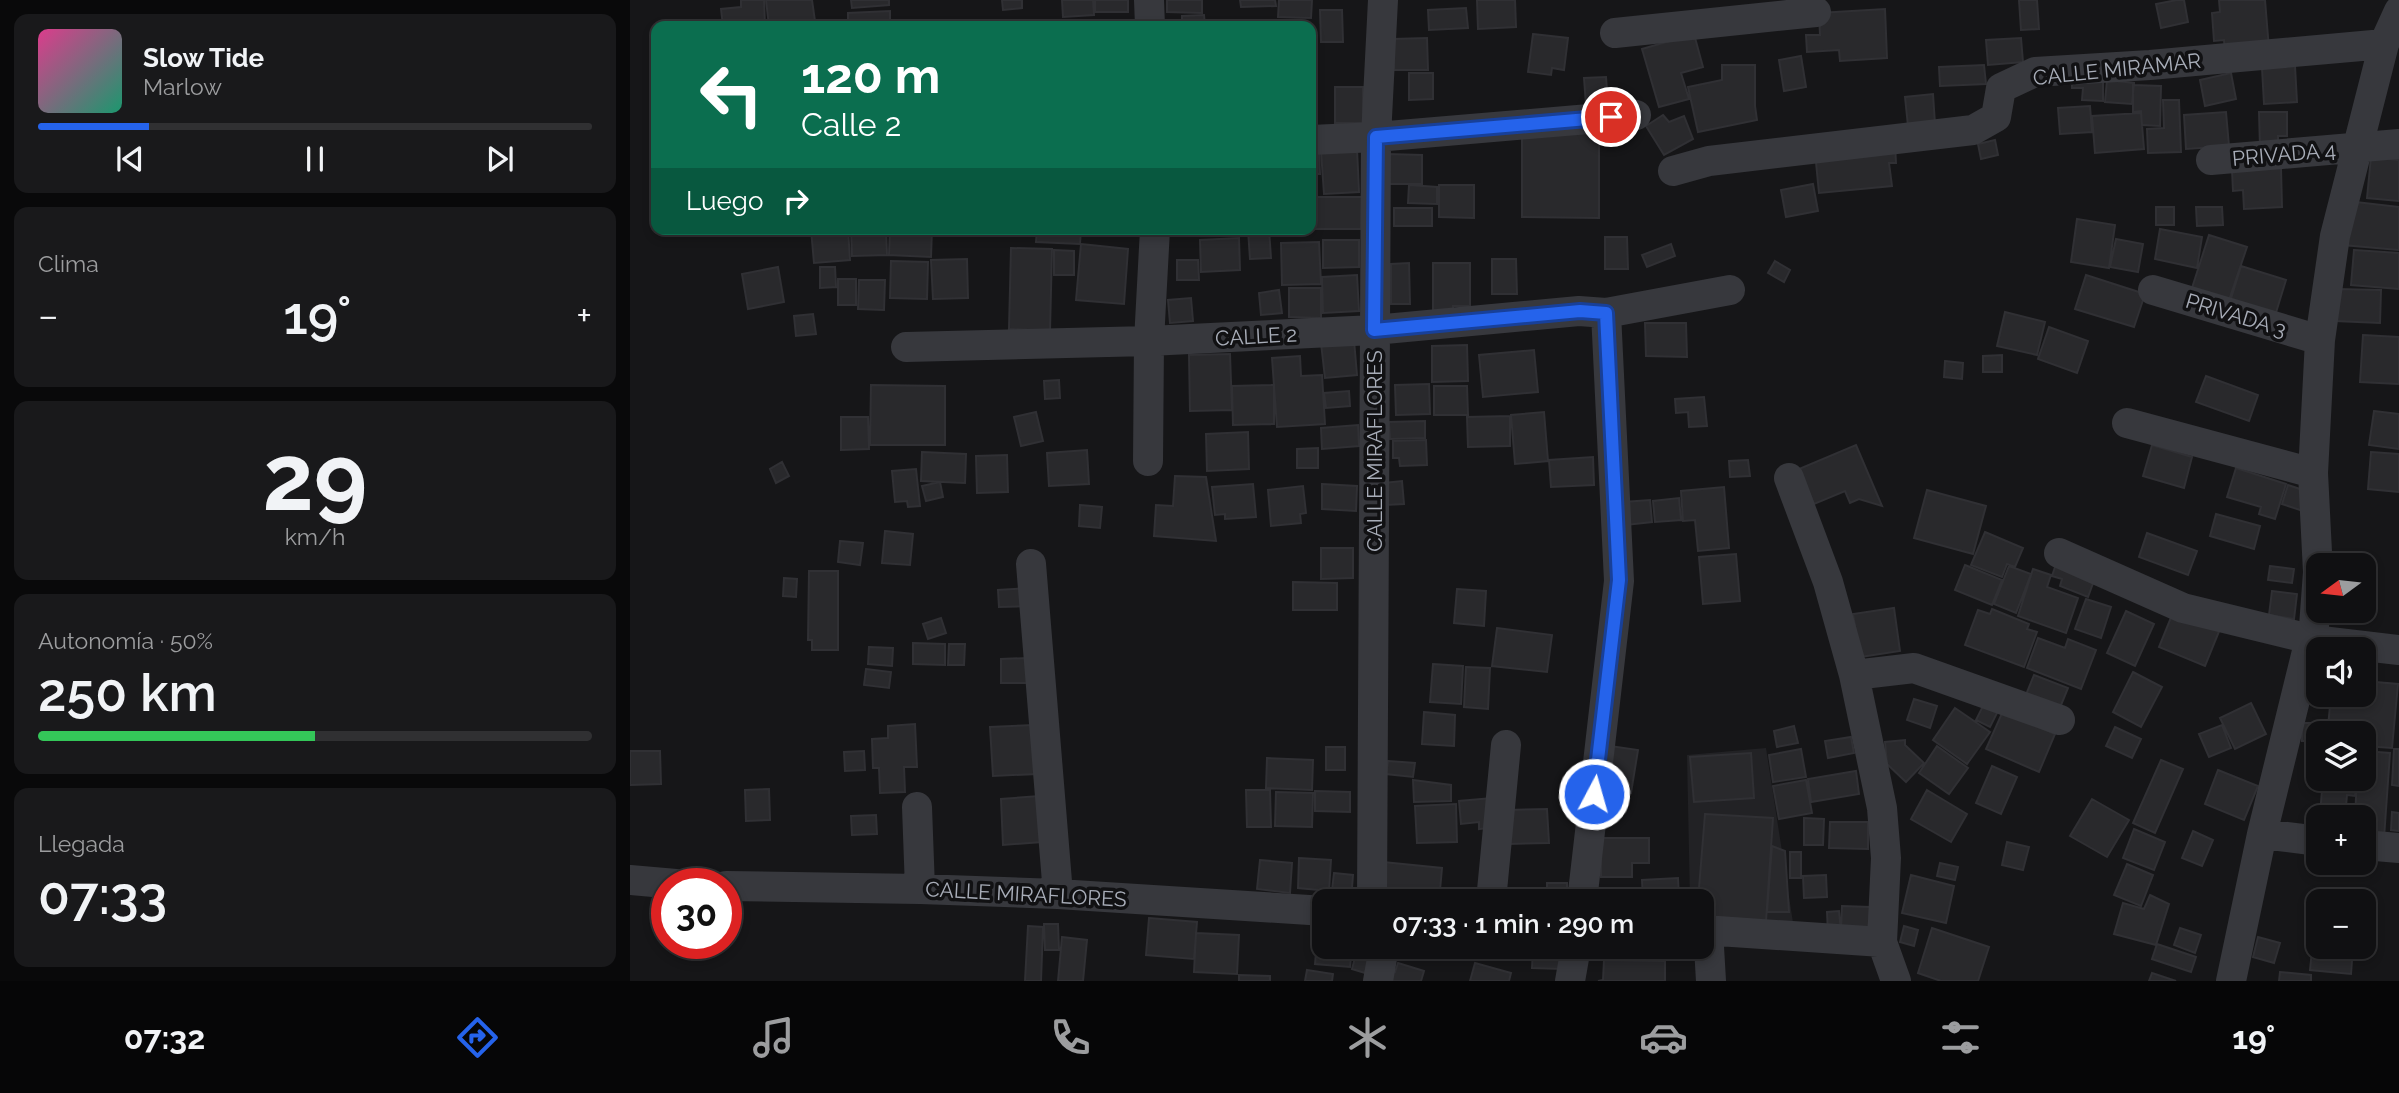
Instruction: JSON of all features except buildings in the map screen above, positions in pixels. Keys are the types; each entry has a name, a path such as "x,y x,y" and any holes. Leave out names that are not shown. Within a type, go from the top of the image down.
{"street":[{"path":"1149,0 1150,21"},
{"name":"CALLE MIRAFLORES","path":"1372,889 1376,137 1383,0"},
{"path":"2312,637 2318,572 2313,473 2320,340 2335,236 2356,148 2384,44 2399,11"},
{"path":"1615,33 1816,12"},
{"name":"CALLE MIRAMAR","path":"1673,171 1709,161 1973,130 1996,117 2001,88 2035,72 2150,65 2384,44"},
{"path":"1316,140 1636,115"},
{"name":"PRIVADA 4","path":"2211,160 2399,144"},
{"path":"1148,461 1154,235"},
{"name":"CALLE 2","path":"906,347 1149,341 1374,330 1580,311 1606,313 1730,290"},
{"name":"PRIVADA 3","path":"2153,290 2320,340"},
{"path":"1583,889 1619,580 1606,313"},
{"path":"2127,423 2313,473"},
{"path":"1788,478 1828,582 1854,675 1882,808 1886,858 1882,942 1896,981"},
{"path":"2059,553 2183,608 2306,638"},
{"path":"1031,564 1058,894"},
{"path":"2376,647 2399,650"},
{"path":"2231,981 2262,834 2306,662"},
{"path":"1854,675 1914,668 2060,720"},
{"path":"1492,889 1506,745"},
{"path":"917,807 920,889"},
{"path":"2262,834 2306,839"},
{"path":"2376,846 2399,848"},
{"path":"630,880 651,882"},
{"name":"CALLE MIRAFLORES","path":"742,886 1058,894 1312,910"},
{"path":"1714,931 1882,942"},
{"path":"1378,981 1382,959"},
{"path":"1570,981 1574,959"},
{"path":"1708,959 1711,981"}],"shaded area":[{"path":"1766,748 1794,929 1714,925 1714,889 1690,889 1687,755"}],"route":[{"path":"1594,794 1619,580 1606,313 1580,311 1374,330 1376,137 1611,117"}]}
